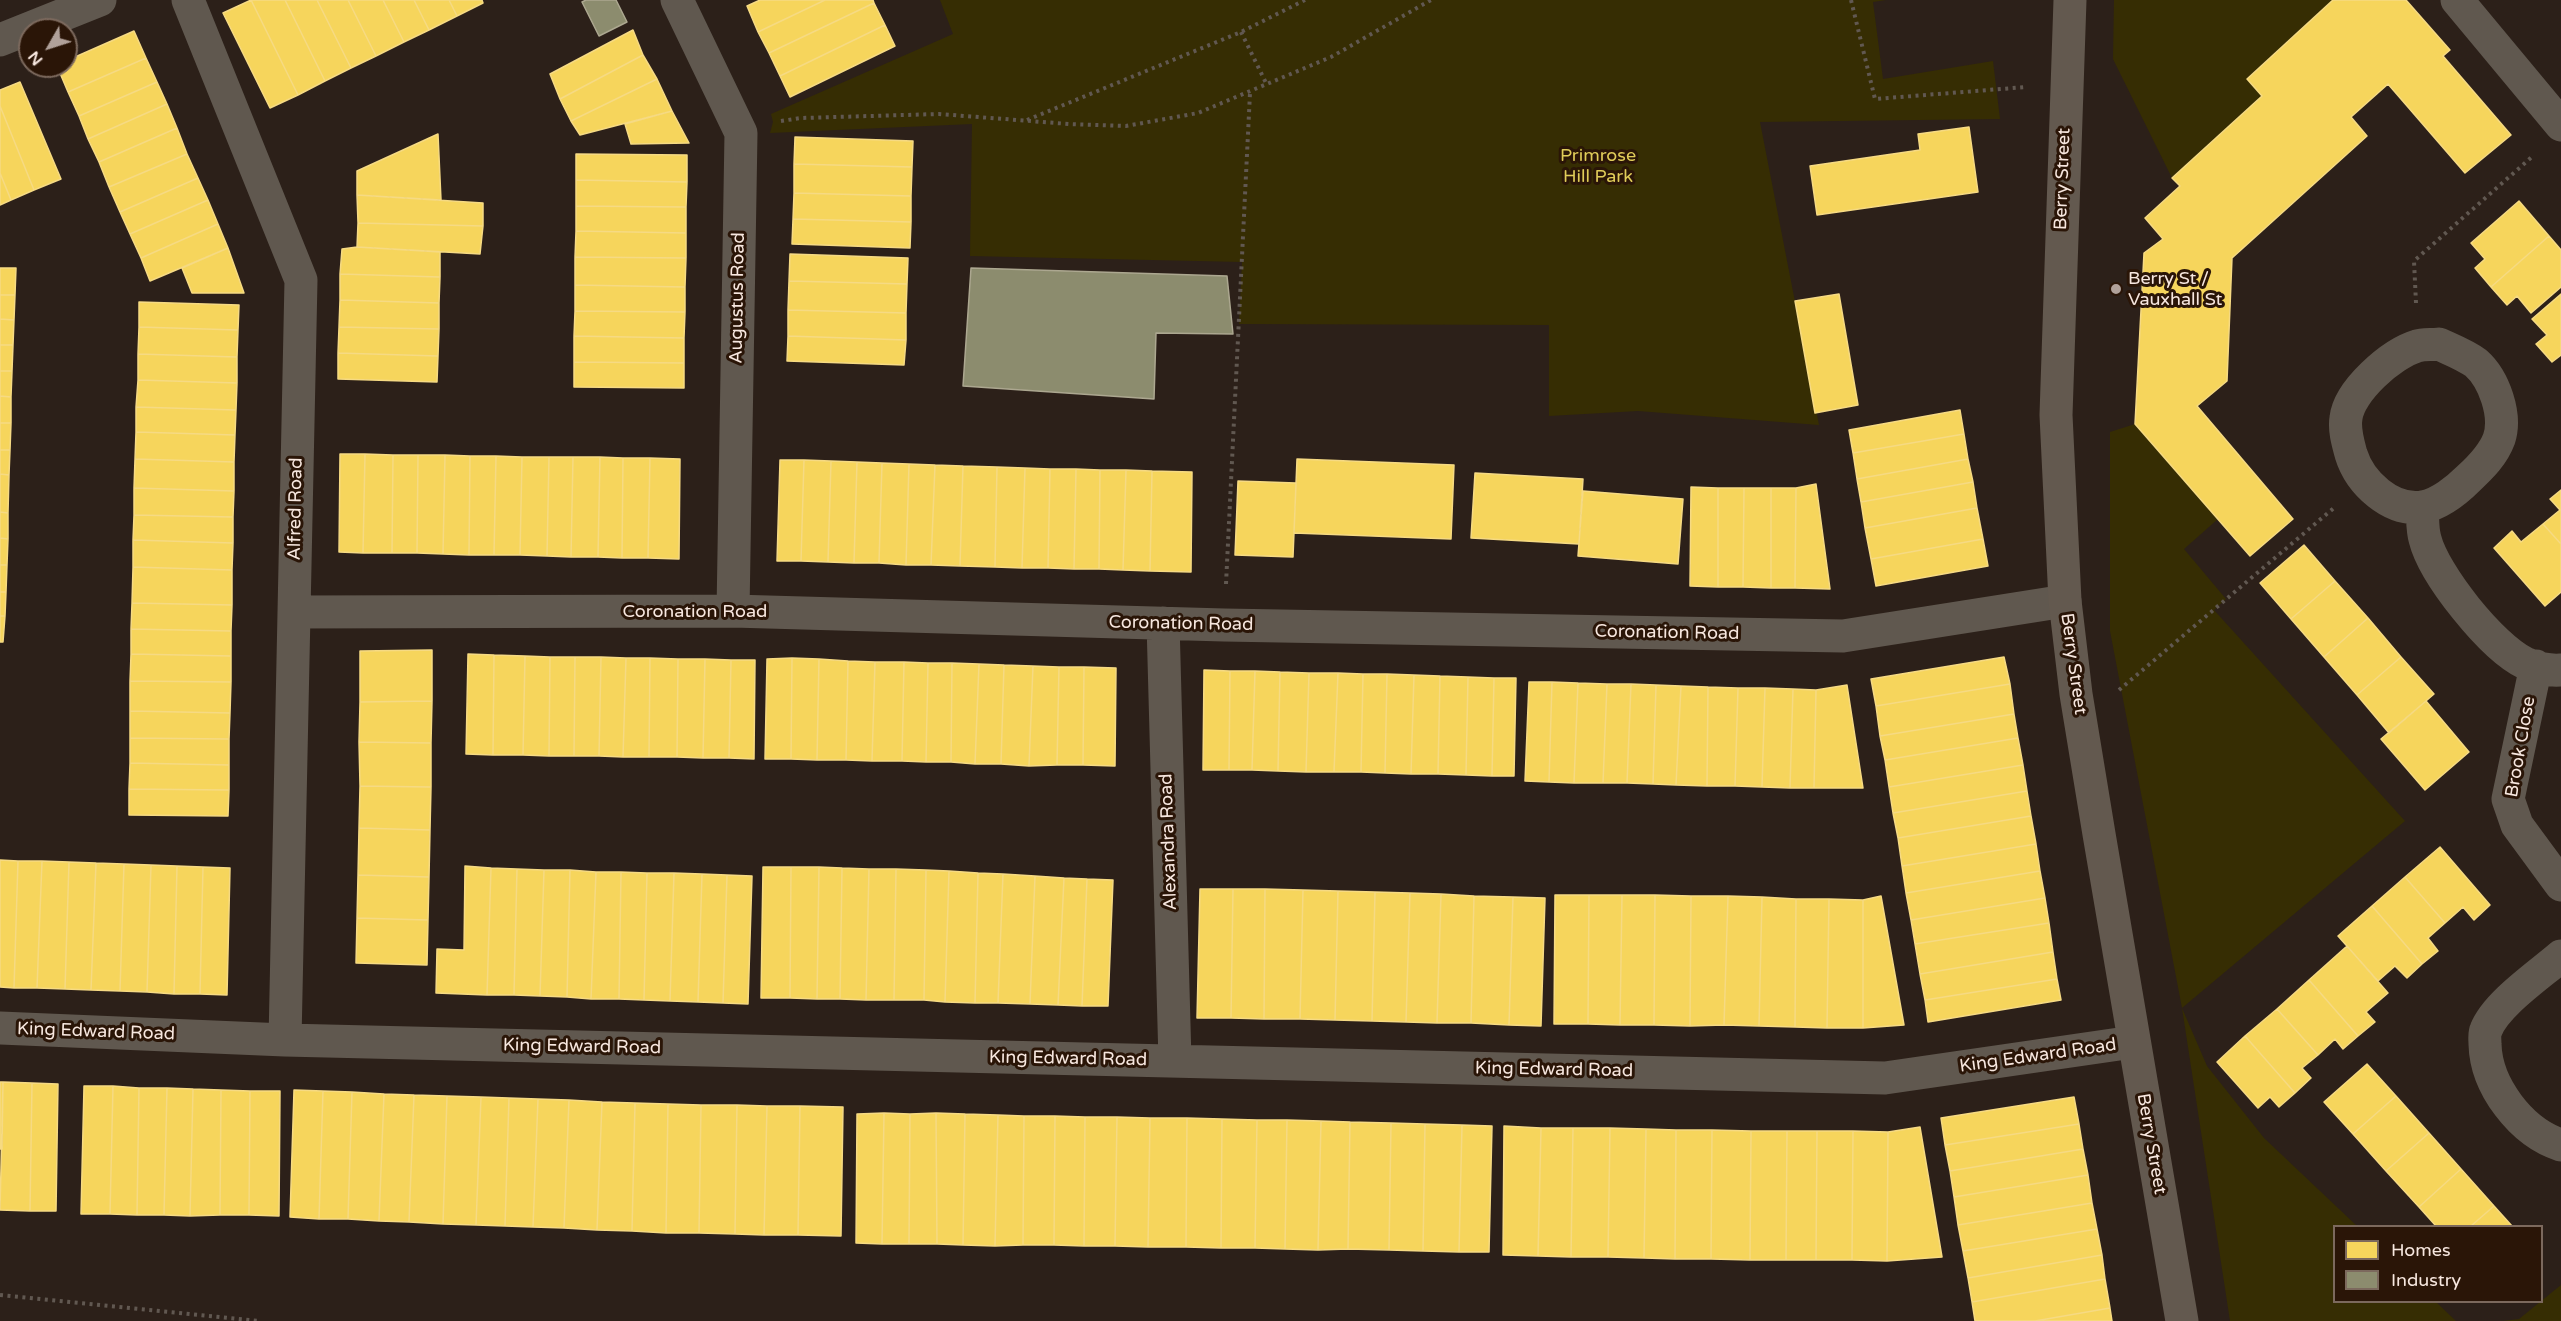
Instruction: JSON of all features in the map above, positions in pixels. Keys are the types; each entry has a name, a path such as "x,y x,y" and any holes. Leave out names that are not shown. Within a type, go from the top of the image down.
{"street":[{"path":"0,40 100,0"},
{"name":"Alfred Road","path":"188,0 301,280 285,1040"},
{"name":"Augustus Road","path":"677,0 741,133 733,611"},
{"name":"Berry Street","path":"2070,0 2056,415 2065,601 2076,694 2133,1042 2182,1321"},
{"path":"2457,0 2561,125"},
{"path":"2439,344 2477,364 2492,385 2500,409 2499,437 2486,462 2445,497 2422,507 2389,502 2365,481 2354,461 2345,419 2350,402 2362,384 2399,355 2417,346 2439,344"},
{"path":"2422,507 2425,539 2439,569 2460,600 2503,649 2526,664 2548,668"},
{"name":"Coronation Road","path":"294,612 733,611 1224,625 1843,636 2065,601"},
{"name":"Alexandra Road","path":"1163,623 1175,1061"},
{"name":"Brook Close","path":"2548,668 2508,799 2517,825 2561,885"},
{"path":"2561,956 2499,1010 2485,1032 2485,1059 2497,1092 2526,1124 2552,1142 2561,1145"},
{"name":"King Edward Road","path":"0,1028 285,1040 1885,1078 2133,1042"}],"path":[{"path":"1025,121 1241,32 1305,0"},
{"path":"741,133 773,122 801,118 939,114 1126,126 1198,113 1331,57 1431,0"},
{"path":"1851,0 1875,99 2014,86 2066,90"},
{"path":"1241,32 1268,85"},
{"path":"1224,625 1250,93"},
{"path":"2417,346 2414,261 2536,153"},
{"path":"2076,694 2110,698 2365,481"},
{"path":"0,1295 259,1321"}],"green space":[{"name":"Primrose Hill Park","path":"940,0 1886,0 1873,2 1883,79 1993,61 2000,119 1760,122 1819,425 1638,411 1549,416 1549,325 1239,324 1242,262 970,256 972,124 770,133 773,122 771,114 953,34"},
{"path":"2114,0 2333,0 2247,78 2262,96 2172,178 2113,59"},
{"path":"2135,424 2218,519 2184,549 2226,599 2214,610 2405,821 2182,1008 2110,631 2110,432"},
{"path":"2182,1008 2207,1066 2264,1138 2356,1225 2333,1225 2333,1303 2437,1303 2456,1321 2230,1321"},
{"path":"2561,1285 2561,1321 2503,1321 2519,1319 2539,1303 2543,1303 2543,1300"}],"building: Homes":[{"path":"251,0 298,95 270,108 223,13"},
{"path":"251,0 285,0 325,81 298,95"},
{"path":"285,0 317,0 351,68 325,81"},
{"path":"317,0 348,0 376,56 351,68"},
{"path":"348,0 383,0 404,42 376,56"},
{"path":"383,0 414,0 429,30 404,42"},
{"path":"414,0 449,0 457,16 429,30"},
{"path":"449,0 482,0 483,3 457,16"},
{"path":"760,0 825,0 758,32 747,6"},
{"path":"825,0 873,0 874,3 769,53 758,32"},
{"path":"2333,0 2406,0 2450,50 2443,56 2511,135 2465,173 2388,84 2351,117 2367,136 2232,258 2227,381 2197,406 2293,519 2250,556 2135,424 2144,253 2163,239 2145,218 2180,186 2172,178 2262,96 2247,79"},
{"path":"874,3 885,25 780,76 769,53"},
{"path":"885,25 895,46 790,97 780,76"},
{"path":"633,30 643,55 560,99 550,74"},
{"path":"134,31 146,58 68,92 62,78 78,78 78,56"},
{"path":"643,55 657,79 571,121 560,99"},
{"path":"146,58 157,82 79,116 68,92"},
{"path":"657,79 672,111 580,135 571,121"},
{"path":"20,82 61,179 34,190 0,106 0,90"},
{"path":"157,82 167,104 88,139 79,116"},
{"path":"167,104 177,128 99,162 88,139"},
{"path":"0,106 34,190 11,200 0,173"},
{"path":"672,111 689,143 631,144 625,124"},
{"path":"1969,127 1978,192 1817,215 1810,166 1920,150 1918,134"},
{"path":"177,128 187,154 109,187 99,162"},
{"path":"438,134 441,200 357,195 357,171"},
{"path":"795,137 913,141 912,167 794,164"},
{"path":"187,154 198,178 120,212 109,187"},
{"path":"576,154 687,155 687,182 576,180"},
{"path":"794,164 912,167 911,196 794,193"},
{"path":"0,173 11,200 0,205"},
{"path":"198,178 208,200 130,234 120,212"},
{"path":"576,180 687,182 686,207 576,206"},
{"path":"794,193 911,196 911,222 793,219"},
{"path":"357,195 483,203 483,226 358,223"},
{"path":"208,200 218,224 141,258 130,234"},
{"path":"2519,201 2549,236 2491,287 2475,268 2485,259 2471,243"},
{"path":"576,206 686,207 686,233 576,231"},
{"path":"793,219 911,222 910,248 792,244"},
{"path":"358,223 483,226 480,254 357,247"},
{"path":"218,224 228,248 150,281 141,258"},
{"path":"576,231 686,233 686,258 575,257"},
{"path":"2549,236 2561,250 2561,287 2531,313 2517,296 2507,305 2491,287"},
{"path":"357,247 440,252 440,277 340,274 342,249"},
{"path":"228,248 244,293 192,293 182,268"},
{"path":"790,254 908,258 907,284 789,281"},
{"path":"575,257 686,258 685,287 575,285"},
{"path":"0,268 16,268 15,295 0,295"},
{"path":"340,274 440,277 439,303 340,300"},
{"path":"789,281 907,284 906,313 788,310"},
{"path":"575,285 685,287 685,312 575,311"},
{"path":"1839,294 1858,405 1815,413 1795,301"},
{"path":"2561,294 2561,355 2552,362 2536,344 2547,335 2532,319"},
{"path":"0,295 15,295 14,320 0,319"},
{"path":"340,300 439,303 439,329 339,327"},
{"path":"139,302 239,305 238,330 139,327"},
{"path":"788,310 906,313 906,340 788,336"},
{"path":"575,311 685,312 684,338 574,336"},
{"path":"0,319 14,320 13,345 0,345"},
{"path":"139,327 238,330 237,357 138,354"},
{"path":"339,327 439,329 438,356 338,353"},
{"path":"574,336 684,338 684,363 574,362"},
{"path":"788,336 906,340 904,365 787,361"},
{"path":"0,345 13,345 12,371 0,371"},
{"path":"338,353 438,356 437,382 338,379"},
{"path":"138,354 237,357 237,383 138,380"},
{"path":"574,362 684,363 684,388 574,387"},
{"path":"0,371 12,371 11,397 0,396"},
{"path":"138,380 237,383 236,410 136,407"},
{"path":"0,396 11,397 11,423 0,423"},
{"path":"136,407 236,410 235,435 136,432"},
{"path":"1960,410 1964,434 1853,453 1849,430"},
{"path":"0,423 11,423 10,450 0,450"},
{"path":"136,432 235,435 234,462 135,459"},
{"path":"1964,434 1968,459 1857,479 1853,453"},
{"path":"0,450 10,450 9,475 0,474"},
{"path":"340,454 365,454 363,553 339,552"},
{"path":"365,454 393,455 392,553 363,553"},
{"path":"393,455 418,455 417,553 392,553"},
{"path":"418,455 445,455 443,554 417,553"},
{"path":"445,455 470,456 469,555 443,554"},
{"path":"470,456 496,456 494,555 469,555"},
{"path":"496,456 522,457 520,555 494,555"},
{"path":"522,457 549,457 547,556 520,555"},
{"path":"549,457 573,457 571,557 547,556"},
{"path":"573,457 600,457 598,557 571,557"},
{"path":"600,457 623,458 622,558 598,557"},
{"path":"623,458 650,458 648,558 622,558"},
{"path":"650,458 680,459 679,559 648,558"},
{"path":"135,459 234,462 234,491 134,488"},
{"path":"1297,459 1454,465 1451,539 1294,533"},
{"path":"1968,459 1973,482 1861,502 1857,479"},
{"path":"780,460 804,460 801,561 777,561"},
{"path":"804,460 831,461 828,562 801,561"},
{"path":"831,461 857,462 854,563 828,562"},
{"path":"857,462 882,463 879,563 854,563"},
{"path":"882,463 909,464 906,565 879,563"},
{"path":"909,464 935,465 931,565 906,565"},
{"path":"935,465 963,466 960,566 931,565"},
{"path":"963,466 997,467 995,567 960,566"},
{"path":"997,467 1025,468 1022,568 995,567"},
{"path":"1025,468 1050,469 1048,568 1022,568"},
{"path":"1050,469 1076,469 1074,569 1048,568"},
{"path":"1076,469 1100,470 1099,569 1074,569"},
{"path":"1100,470 1126,470 1123,570 1099,569"},
{"path":"1126,470 1152,471 1150,571 1123,570"},
{"path":"1152,471 1192,472 1191,572 1150,571"},
{"path":"1475,473 1583,479 1579,544 1471,538"},
{"path":"0,474 9,475 8,513 0,512"},
{"path":"1238,481 1296,483 1293,557 1235,555"},
{"path":"1973,482 1977,508 1865,528 1861,502"},
{"path":"1816,484 1830,589 1795,588 1796,488"},
{"path":"1691,487 1718,488 1718,587 1690,586"},
{"path":"134,488 234,491 233,517 134,515"},
{"path":"1718,488 1744,488 1743,587 1718,587"},
{"path":"1744,488 1771,488 1771,588 1743,587"},
{"path":"1771,488 1796,488 1795,588 1771,588"},
{"path":"2561,490 2561,544 2543,524 2560,510 2550,499"},
{"path":"1583,491 1683,499 1678,564 1578,556"},
{"path":"1977,508 1983,539 1871,559 1865,528"},
{"path":"0,512 8,513 8,539 0,538"},
{"path":"134,515 233,517 233,543 133,540"},
{"path":"2543,524 2561,544 2561,592 2545,606 2494,548 2512,531 2521,542"},
{"path":"0,538 8,539 7,565 0,565"},
{"path":"1983,539 1988,566 1876,586 1871,559"},
{"path":"133,540 233,543 232,570 133,567"},
{"path":"2304,545 2335,581 2291,619 2260,583"},
{"path":"0,565 7,565 6,592 0,592"},
{"path":"133,567 232,570 232,605 132,603"},
{"path":"2335,581 2368,618 2324,657 2291,619"},
{"path":"0,592 6,592 5,616 0,616"},
{"path":"132,603 232,605 231,631 131,629"},
{"path":"0,616 5,616 3,642 0,642"},
{"path":"2368,618 2401,657 2357,695 2324,657"},
{"path":"131,629 231,631 231,656 131,654"},
{"path":"432,650 432,701 360,702 360,651"},
{"path":"131,654 231,656 231,682 130,681"},
{"path":"468,654 494,655 493,755 466,754"},
{"path":"494,655 525,656 523,755 493,755"},
{"path":"525,656 550,657 549,756 523,755"},
{"path":"550,657 575,657 574,756 549,756"},
{"path":"575,657 601,657 599,756 574,756"},
{"path":"601,657 626,658 623,757 599,756"},
{"path":"2004,657 2010,684 1876,706 1871,679"},
{"path":"2401,657 2434,694 2389,733 2357,695"},
{"path":"626,658 650,658 649,757 623,757"},
{"path":"650,658 678,659 677,757 649,757"},
{"path":"792,658 819,659 817,760 791,759"},
{"path":"792,658 791,759 765,759 767,659"},
{"path":"678,659 705,659 703,758 677,757"},
{"path":"705,659 731,660 729,758 703,758"},
{"path":"819,659 848,661 846,760 817,760"},
{"path":"731,660 755,660 754,759 729,758"},
{"path":"848,661 875,662 872,761 846,760"},
{"path":"875,662 904,662 902,761 872,761"},
{"path":"904,662 928,663 926,762 902,761"},
{"path":"928,663 952,663 951,762 926,762"},
{"path":"952,663 979,664 975,764 951,762"},
{"path":"979,664 1004,665 1001,764 975,764"},
{"path":"1004,665 1033,666 1029,766 1001,764"},
{"path":"1033,666 1059,667 1057,765 1029,766"},
{"path":"1059,667 1084,667 1083,765 1057,765"},
{"path":"1084,667 1116,668 1115,766 1083,765"},
{"path":"1204,670 1230,671 1229,770 1203,770"},
{"path":"1230,671 1255,671 1252,770 1229,770"},
{"path":"1255,671 1280,672 1278,771 1252,770"},
{"path":"1280,672 1309,673 1306,772 1278,771"},
{"path":"1309,673 1338,673 1334,772 1306,772"},
{"path":"1338,673 1363,674 1361,772 1334,772"},
{"path":"1363,674 1387,674 1385,773 1361,772"},
{"path":"1387,674 1414,675 1411,774 1385,773"},
{"path":"1414,675 1440,676 1438,774 1411,774"},
{"path":"1440,676 1468,677 1466,775 1438,774"},
{"path":"1468,677 1494,678 1492,776 1466,775"},
{"path":"1494,678 1516,678 1514,776 1492,776"},
{"path":"130,681 231,682 230,713 130,711"},
{"path":"1529,682 1552,682 1549,782 1525,781"},
{"path":"1552,682 1578,683 1574,783 1549,782"},
{"path":"1578,683 1607,684 1603,783 1574,783"},
{"path":"1607,684 1631,684 1627,783 1603,783"},
{"path":"1631,684 1656,685 1653,784 1627,783"},
{"path":"2010,684 2014,714 1880,736 1876,706"},
{"path":"1656,685 1681,686 1676,785 1653,784"},
{"path":"1847,685 1863,788 1814,788 1816,690"},
{"path":"1681,686 1708,687 1707,786 1676,785"},
{"path":"1708,687 1738,688 1735,786 1707,786"},
{"path":"1738,688 1765,688 1762,787 1735,786"},
{"path":"1765,688 1793,689 1790,788 1762,787"},
{"path":"1793,689 1816,690 1814,788 1790,788"},
{"path":"432,701 431,743 359,742 360,702"},
{"path":"2426,701 2469,752 2425,790 2381,739"},
{"path":"130,711 230,713 229,739 130,738"},
{"path":"2014,714 2018,738 1885,760 1880,736"},
{"path":"130,738 229,739 229,765 130,763"},
{"path":"2018,738 2023,765 1889,787 1885,760"},
{"path":"359,742 431,743 431,787 360,786"},
{"path":"130,763 229,765 229,790 129,789"},
{"path":"2023,765 2027,791 1893,813 1889,787"},
{"path":"360,786 431,787 430,830 359,828"},
{"path":"129,789 229,790 228,816 129,815"},
{"path":"2027,791 2031,816 1898,838 1893,813"},
{"path":"2031,816 2036,844 1902,866 1898,838"},
{"path":"359,828 430,830 429,877 358,875"},
{"path":"2036,844 2040,871 1906,893 1902,866"},
{"path":"2440,847 2490,905 2474,920 2463,907 2445,923 2405,877"},
{"path":"0,860 18,861 14,988 0,987"},
{"path":"18,861 42,861 37,988 14,988"},
{"path":"42,861 69,862 65,989 37,988"},
{"path":"69,862 96,863 91,990 65,989"},
{"path":"96,863 124,864 120,991 91,990"},
{"path":"124,864 151,865 147,992 120,991"},
{"path":"151,865 177,866 174,994 147,992"},
{"path":"177,866 203,867 200,994 174,994"},
{"path":"465,866 491,868 487,995 436,993 437,949 464,950"},
{"path":"203,867 230,868 227,995 200,994"},
{"path":"763,867 791,867 790,998 761,998"},
{"path":"791,867 819,867 817,999 790,998"},
{"path":"819,867 842,868 840,999 817,999"},
{"path":"491,868 517,869 514,995 487,995"},
{"path":"842,868 869,869 866,1000 840,999"},
{"path":"517,869 544,870 540,996 514,995"},
{"path":"869,869 896,869 894,1000 866,1000"},
{"path":"896,869 926,870 924,1000 894,1000"},
{"path":"544,870 570,870 567,997 540,996"},
{"path":"570,870 596,872 591,999 567,997"},
{"path":"926,870 949,871 945,1002 924,1000"},
{"path":"949,871 978,873 975,1003 945,1002"},
{"path":"2040,871 2045,898 1911,920 1906,893"},
{"path":"596,872 621,872 619,999 591,999"},
{"path":"621,872 647,873 644,1000 619,999"},
{"path":"647,873 674,873 670,1001 644,1000"},
{"path":"674,873 702,874 698,1002 670,1001"},
{"path":"978,873 1003,874 998,1003 975,1003"},
{"path":"702,874 727,875 723,1003 698,1002"},
{"path":"1003,874 1035,876 1030,1004 998,1003"},
{"path":"358,875 429,877 428,920 357,918"},
{"path":"727,875 752,876 748,1004 723,1003"},
{"path":"1035,876 1064,878 1058,1005 1030,1004"},
{"path":"2405,877 2445,923 2428,938 2438,951 2422,964 2372,906"},
{"path":"1064,878 1087,879 1082,1006 1058,1005"},
{"path":"1087,879 1113,880 1108,1006 1082,1006"},
{"path":"1200,889 1233,889 1231,1018 1197,1018"},
{"path":"1233,889 1265,889 1264,1019 1231,1018"},
{"path":"1265,889 1303,890 1300,1019 1264,1019"},
{"path":"1303,890 1338,891 1335,1020 1300,1019"},
{"path":"1338,891 1375,892 1372,1021 1335,1020"},
{"path":"1375,892 1410,893 1406,1022 1372,1021"},
{"path":"1410,893 1441,894 1437,1023 1406,1022"},
{"path":"1441,894 1474,896 1471,1023 1437,1023"},
{"path":"1555,895 1589,895 1588,1024 1554,1024"},
{"path":"1589,895 1622,895 1620,1025 1588,1024"},
{"path":"1622,895 1655,895 1654,1025 1620,1025"},
{"path":"1655,895 1691,896 1690,1026 1654,1025"},
{"path":"1474,896 1513,897 1509,1025 1471,1023"},
{"path":"1691,896 1728,896 1724,1025 1690,1026"},
{"path":"1728,896 1762,897 1759,1026 1724,1025"},
{"path":"1881,896 1904,1025 1863,1028 1863,900"},
{"path":"1513,897 1545,898 1541,1026 1509,1025"},
{"path":"1762,897 1796,899 1795,1027 1759,1026"},
{"path":"2045,898 2049,923 1915,944 1911,920"},
{"path":"1796,899 1829,899 1827,1028 1795,1027"},
{"path":"1829,899 1863,900 1863,1028 1827,1028"},
{"path":"2372,906 2422,964 2407,978 2395,966 2378,981 2338,936"},
{"path":"357,918 428,920 427,965 356,963"},
{"path":"2049,923 2053,952 1920,974 1915,944"},
{"path":"2347,946 2388,993 2366,1012 2375,1022 2358,1036 2309,980"},
{"path":"2053,952 2057,979 1925,1000 1920,974"},
{"path":"2057,979 2061,1000 1928,1022 1925,1000"},
{"path":"2309,980 2358,1036 2343,1049 2335,1039 2318,1055 2277,1009"},
{"path":"2277,1009 2318,1055 2302,1068 2311,1078 2295,1093 2245,1036"},
{"path":"2245,1036 2295,1093 2279,1107 2270,1097 2258,1108 2217,1062"},
{"path":"2367,1064 2396,1096 2353,1134 2324,1102"},
{"path":"0,1082 3,1082 2,1149 0,1149"},
{"path":"3,1082 32,1083 30,1211 0,1210"},
{"path":"32,1083 58,1084 56,1211 30,1211"},
{"path":"84,1086 113,1086 110,1214 81,1214"},
{"path":"113,1086 139,1088 137,1215 110,1214"},
{"path":"139,1088 167,1088 164,1215 137,1215"},
{"path":"167,1088 193,1089 190,1216 164,1215"},
{"path":"193,1089 221,1090 220,1215 190,1216"},
{"path":"221,1090 250,1091 249,1215 220,1215"},
{"path":"294,1090 323,1091 319,1219 290,1217"},
{"path":"250,1091 280,1091 279,1216 249,1215"},
{"path":"323,1091 352,1092 348,1219 319,1219"},
{"path":"352,1092 384,1094 379,1221 348,1219"},
{"path":"384,1094 414,1095 409,1222 379,1221"},
{"path":"414,1095 447,1096 443,1224 409,1222"},
{"path":"447,1096 481,1097 476,1225 443,1224"},
{"path":"2396,1096 2429,1133 2386,1171 2353,1134"},
{"path":"481,1097 509,1098 505,1226 476,1225"},
{"path":"2074,1097 2079,1124 1945,1145 1941,1118"},
{"path":"509,1098 538,1099 533,1227 505,1226"},
{"path":"538,1099 569,1100 564,1228 533,1227"},
{"path":"569,1100 602,1102 597,1230 564,1228"},
{"path":"602,1102 635,1103 632,1231 597,1230"},
{"path":"635,1103 668,1104 666,1233 632,1231"},
{"path":"668,1104 701,1105 699,1233 666,1233"},
{"path":"701,1105 737,1105 735,1234 699,1233"},
{"path":"737,1105 767,1106 764,1235 735,1234"},
{"path":"767,1106 800,1106 798,1235 764,1235"},
{"path":"800,1106 843,1107 841,1236 798,1235"},
{"path":"884,1113 882,1244 856,1243 857,1114"},
{"path":"884,1113 910,1114 909,1244 882,1244"},
{"path":"936,1113 937,1244 909,1244 910,1114"},
{"path":"936,1113 965,1114 963,1245 937,1244"},
{"path":"965,1114 998,1115 995,1246 963,1245"},
{"path":"998,1115 1024,1116 1023,1245 995,1246"},
{"path":"1024,1116 1055,1116 1054,1245 1023,1245"},
{"path":"1055,1116 1085,1117 1084,1246 1054,1245"},
{"path":"1085,1117 1117,1117 1115,1246 1084,1246"},
{"path":"1117,1117 1150,1118 1148,1247 1115,1246"},
{"path":"1150,1118 1187,1118 1186,1247 1148,1247"},
{"path":"1187,1118 1222,1119 1221,1248 1186,1247"},
{"path":"1222,1119 1257,1120 1255,1248 1221,1248"},
{"path":"1257,1120 1287,1120 1285,1249 1255,1248"},
{"path":"1287,1120 1321,1121 1318,1250 1285,1249"},
{"path":"1321,1121 1350,1122 1348,1249 1318,1250"},
{"path":"1350,1122 1391,1123 1389,1250 1348,1249"},
{"path":"1391,1123 1425,1124 1423,1251 1389,1250"},
{"path":"1425,1124 1462,1125 1459,1252 1423,1251"},
{"path":"2079,1124 2083,1149 1950,1171 1945,1145"},
{"path":"1462,1125 1492,1126 1489,1252 1459,1252"},
{"path":"1504,1126 1541,1128 1538,1256 1503,1255"},
{"path":"1920,1127 1942,1257 1887,1261 1888,1132"},
{"path":"1541,1128 1573,1128 1571,1257 1538,1256"},
{"path":"1573,1128 1610,1128 1608,1257 1571,1257"},
{"path":"1610,1128 1646,1129 1644,1258 1608,1257"},
{"path":"1646,1129 1676,1130 1675,1259 1644,1258"},
{"path":"1676,1130 1712,1130 1711,1259 1675,1259"},
{"path":"1712,1130 1751,1131 1750,1260 1711,1259"},
{"path":"1751,1131 1787,1131 1786,1260 1750,1260"},
{"path":"1787,1131 1817,1131 1816,1260 1786,1260"},
{"path":"1817,1131 1853,1131 1852,1260 1816,1260"},
{"path":"1853,1131 1888,1132 1887,1261 1852,1260"},
{"path":"2429,1133 2461,1169 2419,1207 2386,1171"},
{"path":"2083,1149 2088,1175 1954,1197 1950,1171"},
{"path":"2461,1169 2494,1206 2472,1225 2435,1225 2419,1207"},
{"path":"2088,1175 2092,1203 1958,1225 1954,1197"},
{"path":"2092,1203 2097,1229 1963,1251 1958,1225"},
{"path":"2494,1206 2511,1225 2472,1225"},
{"path":"2097,1229 2102,1255 1968,1278 1963,1251"},
{"path":"2102,1255 2105,1279 1972,1302 1968,1278"},
{"path":"2105,1279 2110,1308 2035,1321 1975,1321 1972,1302"},
{"path":"2110,1308 2112,1321 2035,1321"}],"building: Industry":[{"path":"616,0 627,22 599,36 582,2"},
{"path":"971,268 1227,276 1233,334 1156,333 1154,399 963,386"}],"place":[{"name":"Berry St / Vauxhall St","path":"2116,289"}]}
